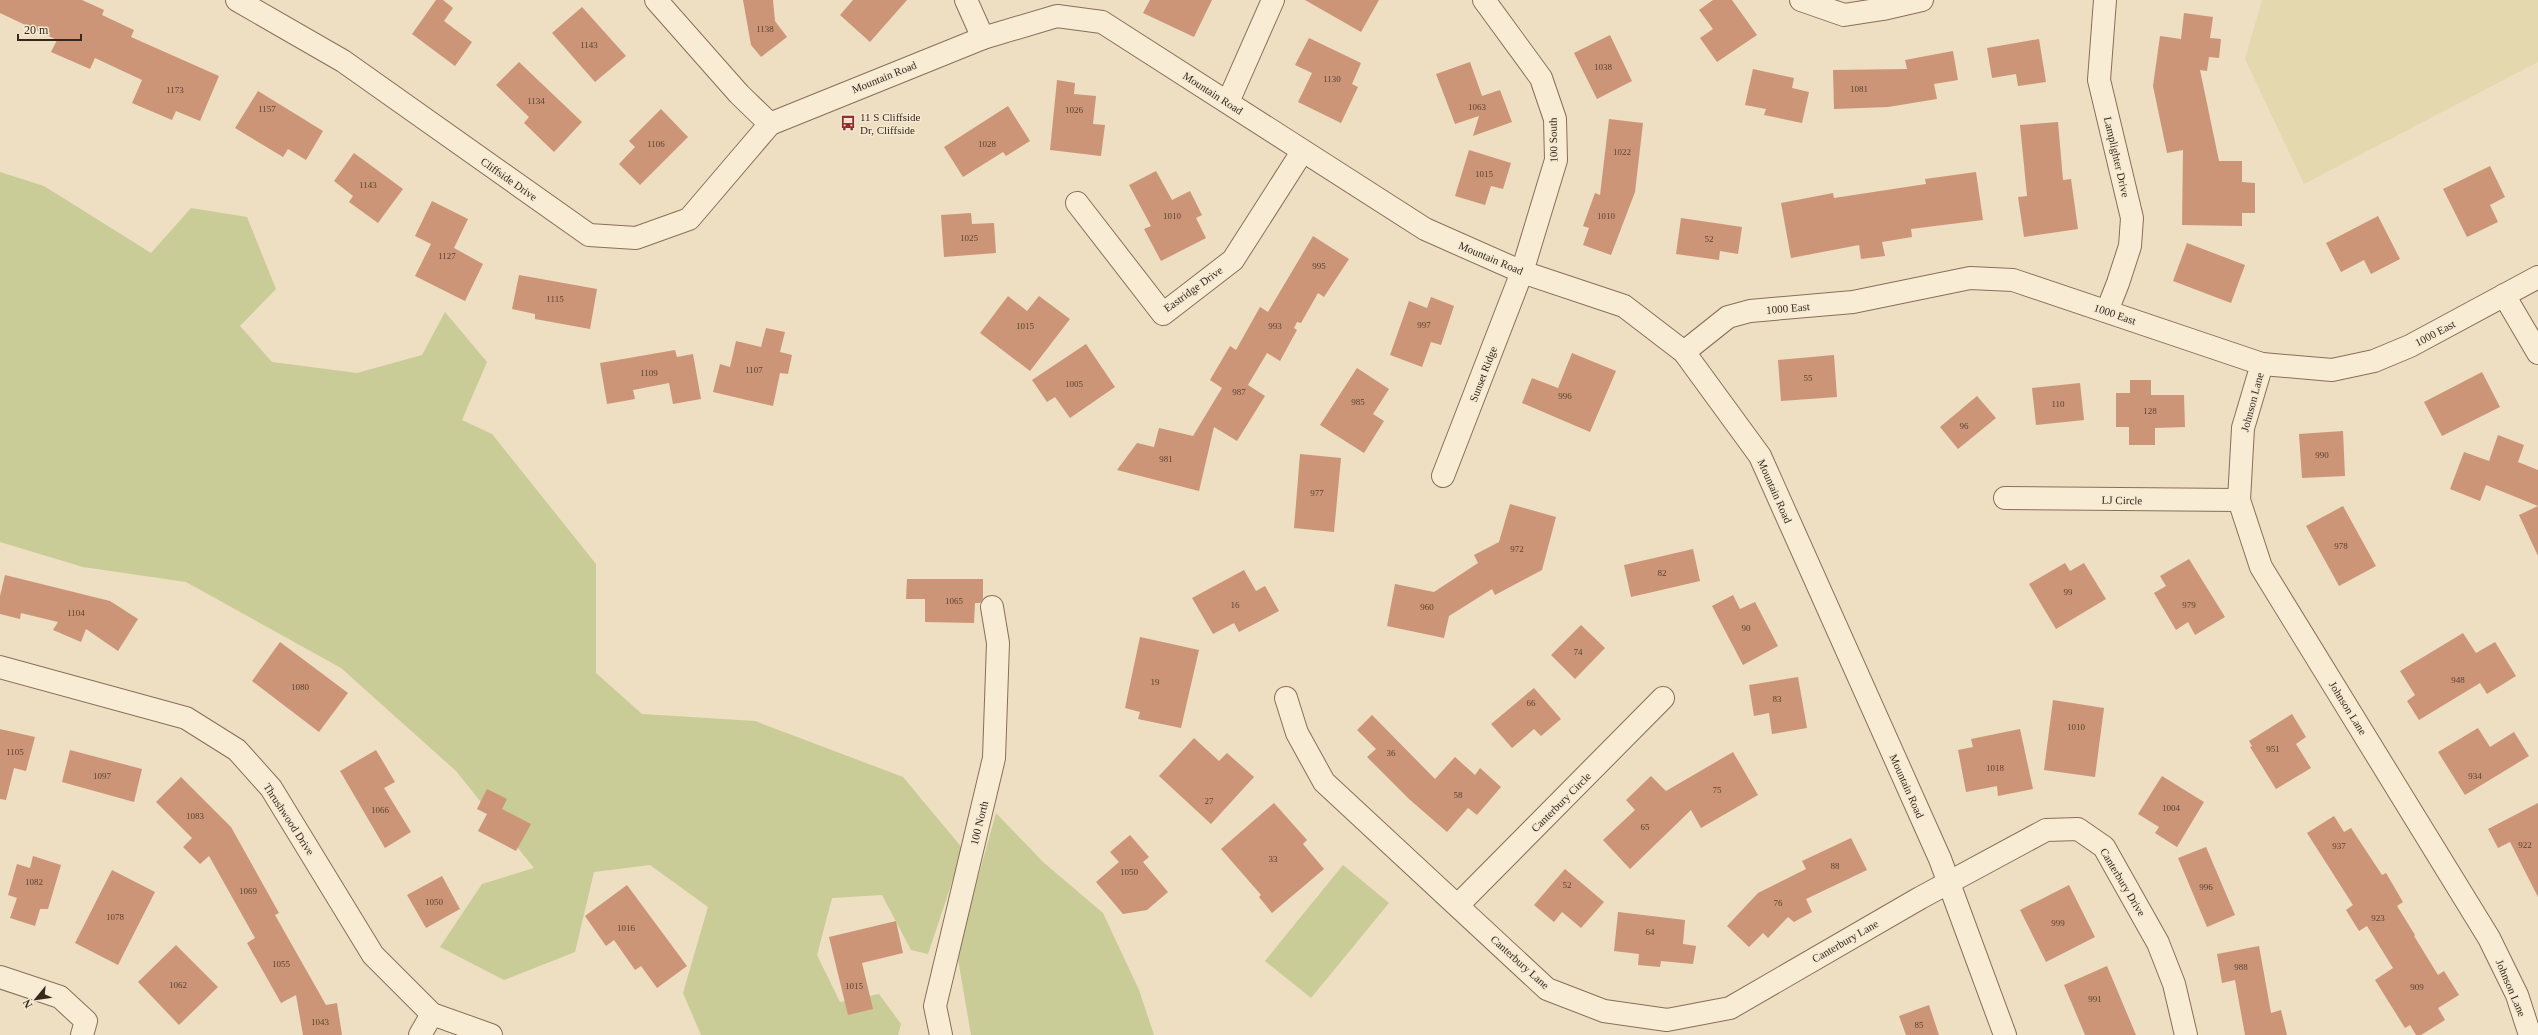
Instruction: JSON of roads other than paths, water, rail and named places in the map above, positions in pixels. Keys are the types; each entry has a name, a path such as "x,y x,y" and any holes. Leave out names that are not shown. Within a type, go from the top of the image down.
{"street":[{"name":"Cliffside Drive","path":"237,0 343,61 589,235 636,238 689,219 770,124"},
{"path":"656,0 739,94 770,124"},
{"path":"966,0 983,38"},
{"path":"1228,102 1273,0"},
{"name":"100 South","path":"1484,0 1541,78 1555,119 1556,160 1522,272"},
{"path":"1801,0 1844,14 1883,9 1922,0"},
{"name":"Lamplighter Drive","path":"2105,0 2099,80 2132,218 2130,246 2118,284 2107,311"},
{"name":"Mountain Road","path":"770,124 983,38 1057,16 1102,22 1228,102 1302,152 1425,229 1522,272 1624,306 1684,352 1760,456 1940,859 2005,1035"},
{"name":"Eastridge Drive","path":"1077,203 1163,314 1233,260 1302,152"},
{"name":"Sunset Ridge","path":"1443,476 1522,272"},
{"name":"1000 East","path":"1684,352 1728,318 1750,311 1853,302 1970,278 2013,280 2262,364 2332,370 2374,361 2410,346 2538,277"},
{"path":"2504,295 2538,353"},
{"name":"Johnson Lane","path":"2262,364 2243,428 2239,500 2261,567 2489,938 2517,995 2530,1035"},
{"name":"LJ Circle","path":"2005,498 2239,500"},
{"name":"100 North","path":"941,1035 935,1006 994,758 998,642 992,607"},
{"name":"Thrushwood Drive","path":"0,667 186,718 238,750 271,788 373,955 432,1014 491,1035"},
{"name":"Canterbury Lane","path":"1286,698 1297,734 1324,782 1547,988 1604,1012 1667,1020 1730,1008 1948,883"},
{"name":"Canterbury Circle","path":"1458,905 1663,698"},
{"name":"Canterbury Drive","path":"1948,883 2046,830 2078,829 2104,847 2158,943 2174,984 2186,1035"},
{"path":"0,977 60,997 86,1021 82,1035"},
{"path":"420,1035 432,1014"}],"place":[{"name":"11 S Cliffside Dr, Cliffside","path":"848,123"}]}
